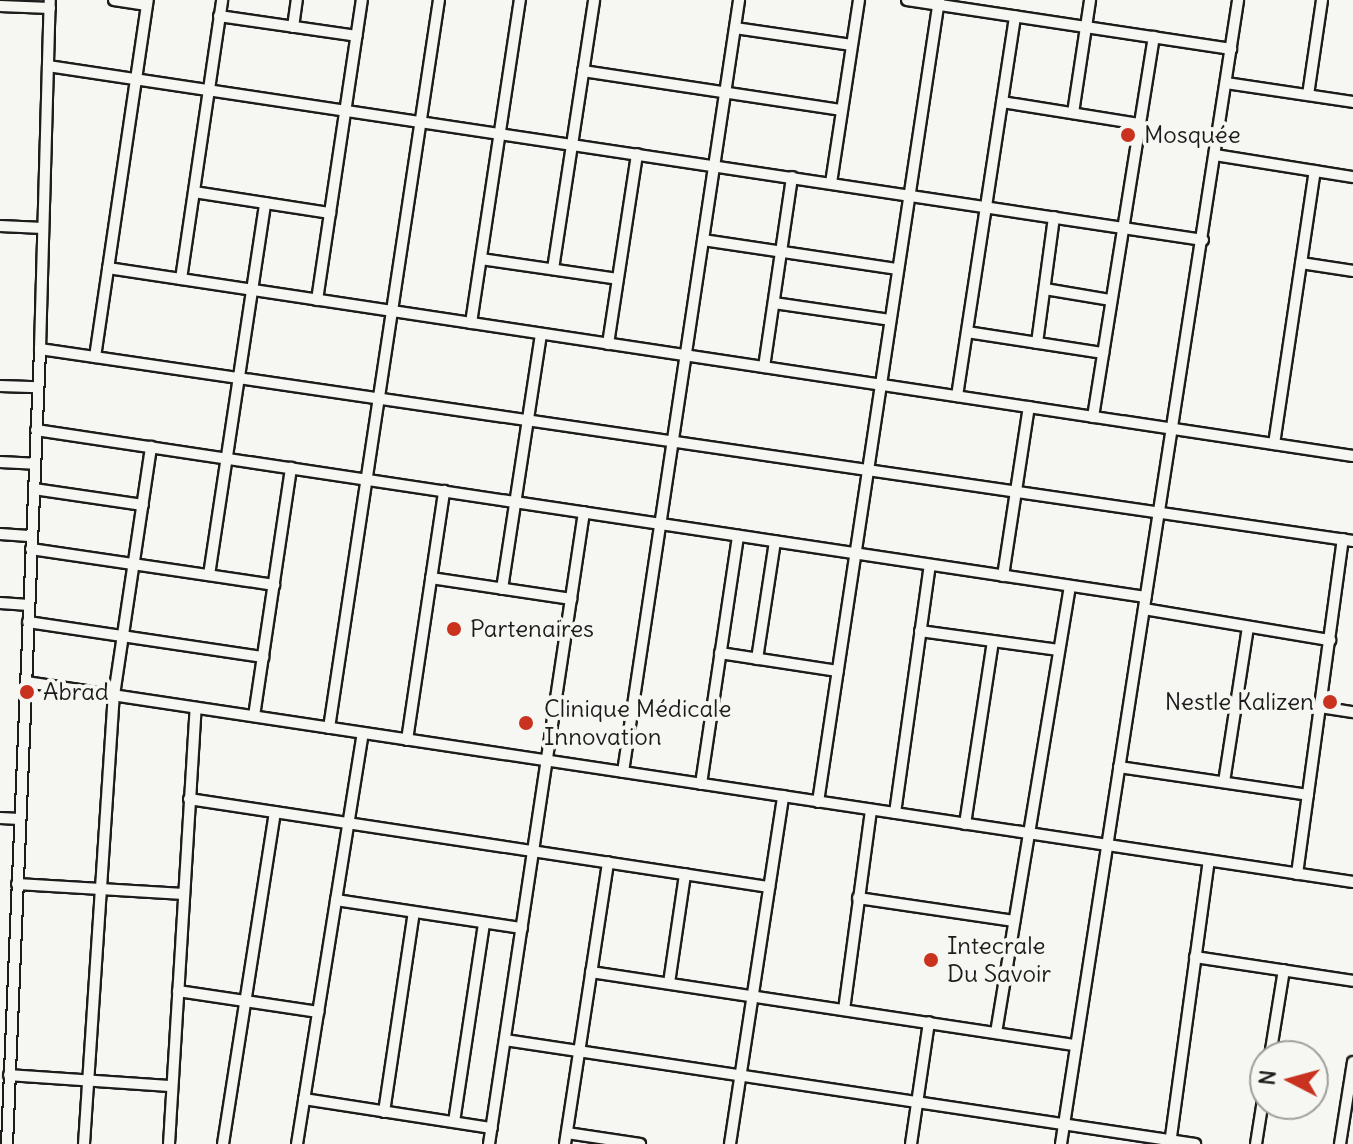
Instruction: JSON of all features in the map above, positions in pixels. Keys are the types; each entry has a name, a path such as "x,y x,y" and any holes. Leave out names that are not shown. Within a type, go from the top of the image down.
{"street":[{"path":"95,357 148,2 114,0"},
{"path":"181,279 222,0"},
{"path":"293,27 297,0"},
{"path":"317,300 362,0"},
{"path":"329,728 439,0"},
{"path":"471,323 520,0"},
{"path":"553,269 594,0"},
{"path":"623,772 739,0"},
{"path":"831,183 859,0"},
{"path":"907,0 938,2 1231,49"},
{"path":"1073,113 1090,0"},
{"path":"1061,1144 1238,0"},
{"path":"1308,95 1322,0"},
{"path":"818,802 938,2"},
{"path":"0,6 50,4 26,682 9,1075 4,1093 7,1144"},
{"path":"219,16 357,36"},
{"path":"957,396 1015,16"},
{"path":"735,28 852,45"},
{"path":"1093,417 1154,37"},
{"path":"48,66 1203,240"},
{"path":"583,71 842,110"},
{"path":"1226,83 1353,102"},
{"path":"1002,102 1140,124"},
{"path":"608,344 637,154"},
{"path":"1215,155 1353,177"},
{"path":"1274,444 1315,171"},
{"path":"764,367 792,177"},
{"path":"194,192 330,213"},
{"path":"209,575 265,203"},
{"path":"1037,343 1054,217"},
{"path":"0,226 43,228"},
{"path":"703,240 898,269"},
{"path":"481,259 618,279"},
{"path":"1301,263 1353,271"},
{"path":"108,268 1353,456"},
{"path":"1045,289 1111,300"},
{"path":"774,303 890,320"},
{"path":"967,332 1103,353"},
{"path":"502,589 541,334"},
{"path":"40,349 1348,540 1330,640 1297,874"},
{"path":"0,386 38,387"},
{"path":"1003,576 1029,407"},
{"path":"36,430 1146,597"},
{"path":"84,1144 114,695 151,447"},
{"path":"0,462 35,464"},
{"path":"254,716 291,468"},
{"path":"34,489 143,505"},
{"path":"407,740 444,491"},
{"path":"489,1144 584,512"},
{"path":"0,534 32,536"},
{"path":"701,784 738,536"},
{"path":"757,659 775,541"},
{"path":"31,549 274,585"},
{"path":"895,813 930,565"},
{"path":"431,578 571,599"},
{"path":"996,1033 1070,586"},
{"path":"0,603 29,605"},
{"path":"1144,609 1330,640"},
{"path":"28,622 263,657"},
{"path":"1224,782 1248,627"},
{"path":"920,631 1059,650"},
{"path":"965,824 993,641"},
{"path":"720,653 838,671"},
{"path":"26,682 1353,882"},
{"path":"1320,707 1353,712"},
{"path":"169,1144 196,708"},
{"path":"297,1144 363,733"},
{"path":"1119,767 1308,795"},
{"path":"730,1144 783,796"},
{"path":"189,799 769,887"},
{"path":"844,1010 871,810"},
{"path":"223,1144 275,812"},
{"path":"0,818 20,819"},
{"path":"1170,1142 1209,861"},
{"path":"608,862 566,1138 640,1144"},
{"path":"669,983 685,874"},
{"path":"17,884 184,894"},
{"path":"858,898 1014,921"},
{"path":"336,900 522,928"},
{"path":"384,1112 414,912"},
{"path":"454,1122 484,923"},
{"path":"1195,957 1353,981"},
{"path":"1273,1040 1284,970"},
{"path":"591,972 1076,1045"},
{"path":"0,987 13,989"},
{"path":"178,991 318,1012"},
{"path":"911,1144 929,1022"},
{"path":"505,1040 1195,1144"},
{"path":"1340,1144 1353,1062"},
{"path":"9,1075 172,1086"},
{"path":"304,1099 492,1128"},
{"path":"1256,1144 1260,1120"}],"place":[{"name":"Mosquée","path":"1128,135"},
{"name":"Partenaires","path":"454,629"},
{"name":"Abrad","path":"27,692"},
{"name":"Nestle Kalizen","path":"1330,702"},
{"name":"Clinique Médicale Innovation","path":"526,723"},
{"name":"Intecrale Du Savoir","path":"931,960"}]}
